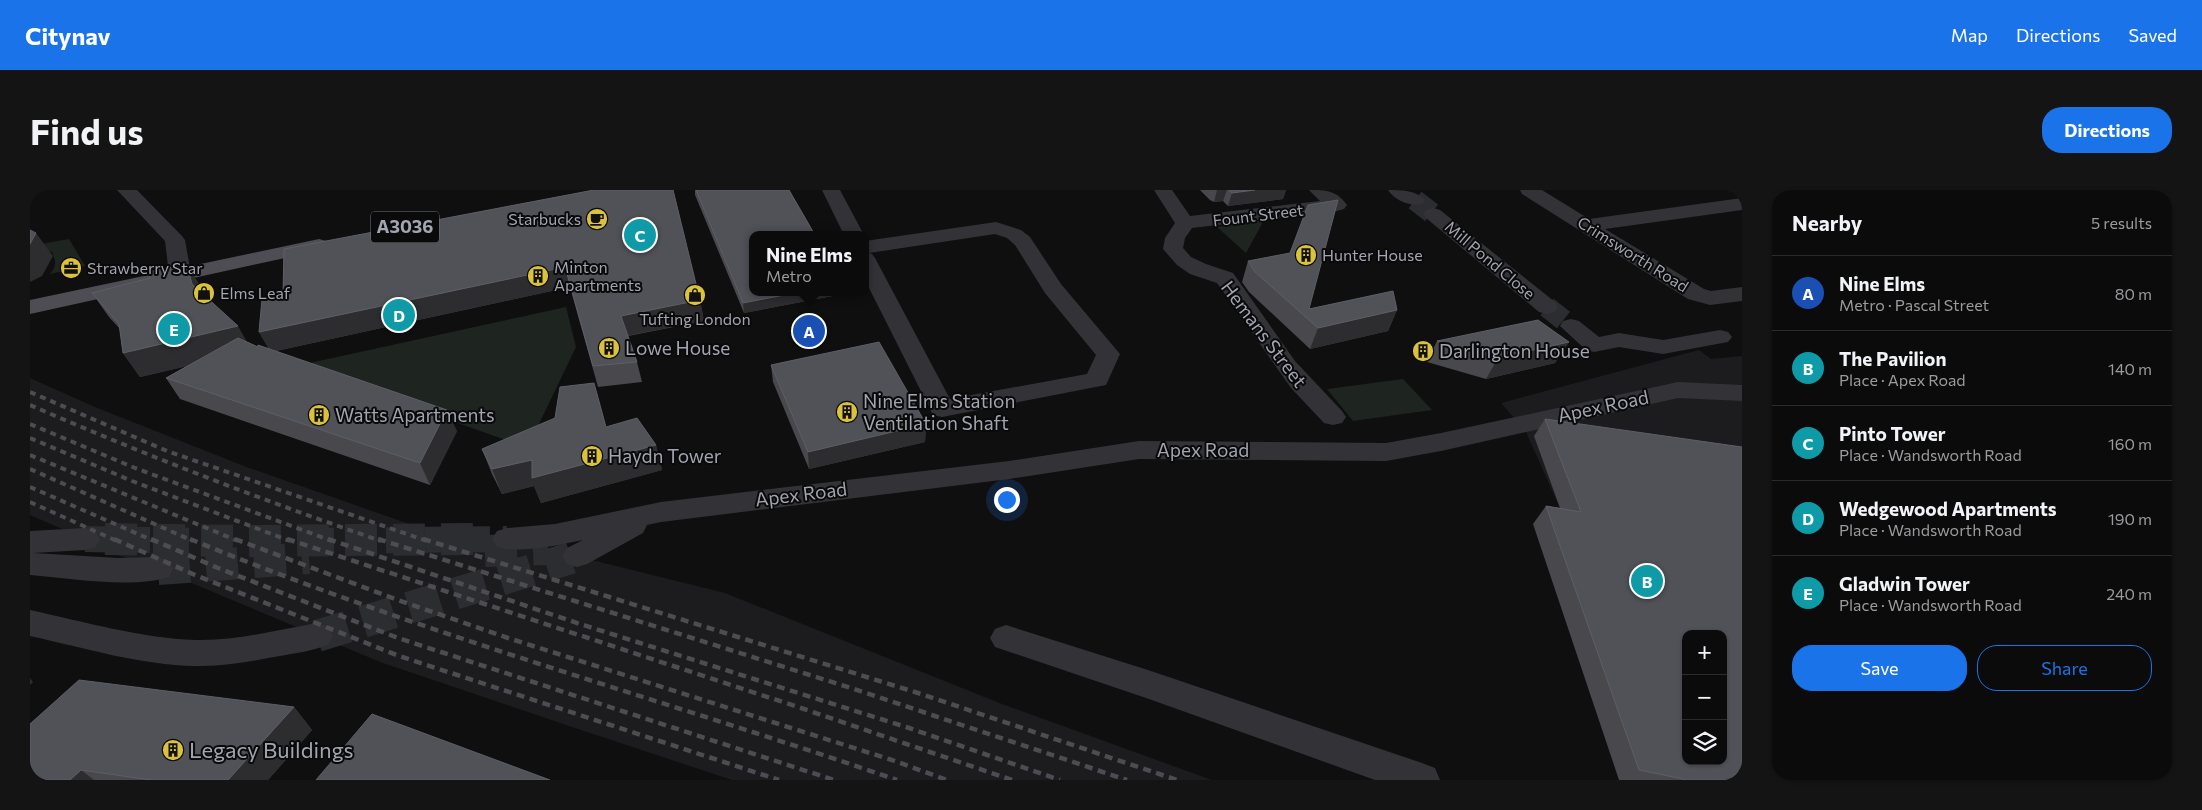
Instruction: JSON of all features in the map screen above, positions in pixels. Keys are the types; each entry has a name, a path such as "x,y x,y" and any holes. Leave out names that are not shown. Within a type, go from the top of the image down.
{"main road":[{"path":"30,307 339,240"}],"street":[{"path":"126,190 175,240 180,274"},
{"path":"831,190 852,231"},
{"path":"1163,190 1185,223"},
{"name":"Fount Street","path":"1185,223 1337,205 1318,190"},
{"path":"1397,190 1415,200"},
{"name":"Crimsworth Road","path":"1529,190 1696,294 1710,298 1742,294"},
{"path":"1587,225 1742,204"},
{"name":"Mill Pond Close","path":"1434,214 1547,307"},
{"name":"Hemans Street","path":"1185,223 1176,234 1173,241 1173,249 1184,261 1198,269 1225,278 1286,366 1334,417"},
{"path":"869,246 996,228 1014,234 1023,241 1053,288 1108,354 1097,380 942,409 869,266"},
{"path":"1571,326 1594,345 1619,340 1663,347 1720,338"},
{"name":"Apex Road","path":"661,512 1008,470 1139,450 1386,452 1456,439 1678,390 1742,393"},
{"path":"507,539 555,534 661,512"},
{"path":"548,549 661,512"},
{"path":"577,556 661,512"},
{"path":"30,542 85,539"},
{"path":"30,564 118,570 158,569"},
{"path":"30,623 152,650 197,653 317,636"},
{"path":"1006,638 1152,685 1422,780"}],"shaded area":[{"path":"1264,220 1246,253 1217,227"},
{"path":"69,239 85,266 50,274 55,264 52,252 30,246"},
{"path":"566,307 576,347 539,424 533,446 523,446 296,366"},
{"path":"1699,350 1711,359 1742,356 1742,780 1681,780 1526,432 1501,403"},
{"path":"30,378 95,407 244,466 432,532 507,539 725,593 1002,704 1212,780 732,780 380,662 158,569 106,551 85,539 30,515"},
{"path":"1403,379 1432,410 1353,421 1327,389"}],"building":[{"path":"594,190 673,190 700,300 621,316 637,362 593,366 565,267 259,332 262,299 283,294 284,249"},
{"path":"696,190 789,190 813,231 749,231 749,296 779,296 743,303"},
{"path":"1229,190 1255,190 1232,193"},
{"path":"1338,200 1309,309 1393,291 1397,310 1318,328 1255,272 1248,261 1290,253 1308,205"},
{"path":"30,230 36,233 30,244"},
{"path":"187,264 192,284 238,326 123,353 119,324 92,293 150,278 147,272"},
{"path":"1538,320 1569,342 1498,358 1437,341"},
{"name":"Watts Apartments","path":"238,338 258,347 258,345 447,410 420,463 166,378"},
{"name":"Nine Elms Station Ventilation Shaft","path":"879,342 926,424 808,452 771,365"},
{"path":"594,383 606,427 637,418 656,445 532,478 532,460 492,469 482,449 555,418 560,387"},
{"path":"1545,419 1742,447 1742,780 1684,780 1639,770 1546,506 1581,512"},
{"name":"Legacy Buildings","path":"79,680 294,707 228,780 151,780 81,770 70,780 30,780 30,724"},
{"path":"372,714 550,780 316,780"}],"tunnel":[{"path":"1415,200 1433,214"},
{"path":"1547,307 1571,326"},
{"path":"85,539 204,541"},
{"path":"105,539 243,541 473,539"},
{"path":"308,541 507,539"},
{"path":"485,551 548,549"},
{"path":"158,569 309,558"},
{"path":"317,636 571,558"}],"railway":[{"path":"30,392 167,451 427,541"},
{"path":"30,405 204,476 381,541"},
{"path":"30,424 135,468 332,541"},
{"path":"30,438 132,481 290,541"},
{"path":"30,455 238,541"},
{"path":"30,469 193,541"},
{"path":"30,487 154,541"},
{"path":"30,502 117,541"},
{"path":"114,539 195,575 399,656 779,780"},
{"path":"151,539 218,568 398,638 834,780"},
{"path":"190,539 277,573 453,636 897,780"},
{"path":"235,539 395,599 508,638 892,760 947,780"},
{"path":"287,539 801,708 1012,780"},
{"path":"328,539 580,624 906,727 1060,780"},
{"path":"378,539 851,688 1127,780"},
{"path":"423,539 918,693 1177,780"}],"place":[{"name":"Starbucks","path":"597,219"},
{"name":"Pinto Tower","path":"640,235"},
{"name":"Hunter House","path":"1306,255"},
{"name":"Strawberry Star","path":"71,268"},
{"name":"Minton Apartments","path":"538,276"},
{"name":"Elms Leaf","path":"204,293"},
{"name":"Tufting London","path":"695,295"},
{"name":"Wedgewood Apartments","path":"399,315"},
{"name":"Gladwin Tower","path":"174,329"},
{"name":"Nine Elms","path":"809,331"},
{"name":"Lowe House","path":"609,348"},
{"name":"Darlington House","path":"1423,351"},
{"name":"Nine Elms Station Ventilation Shaft","path":"847,412"},
{"name":"Watts Apartments","path":"319,415"},
{"name":"Haydn Tower","path":"592,456"},
{"name":"The Pavilion","path":"1647,581"},
{"name":"Legacy Buildings","path":"173,750"}]}
